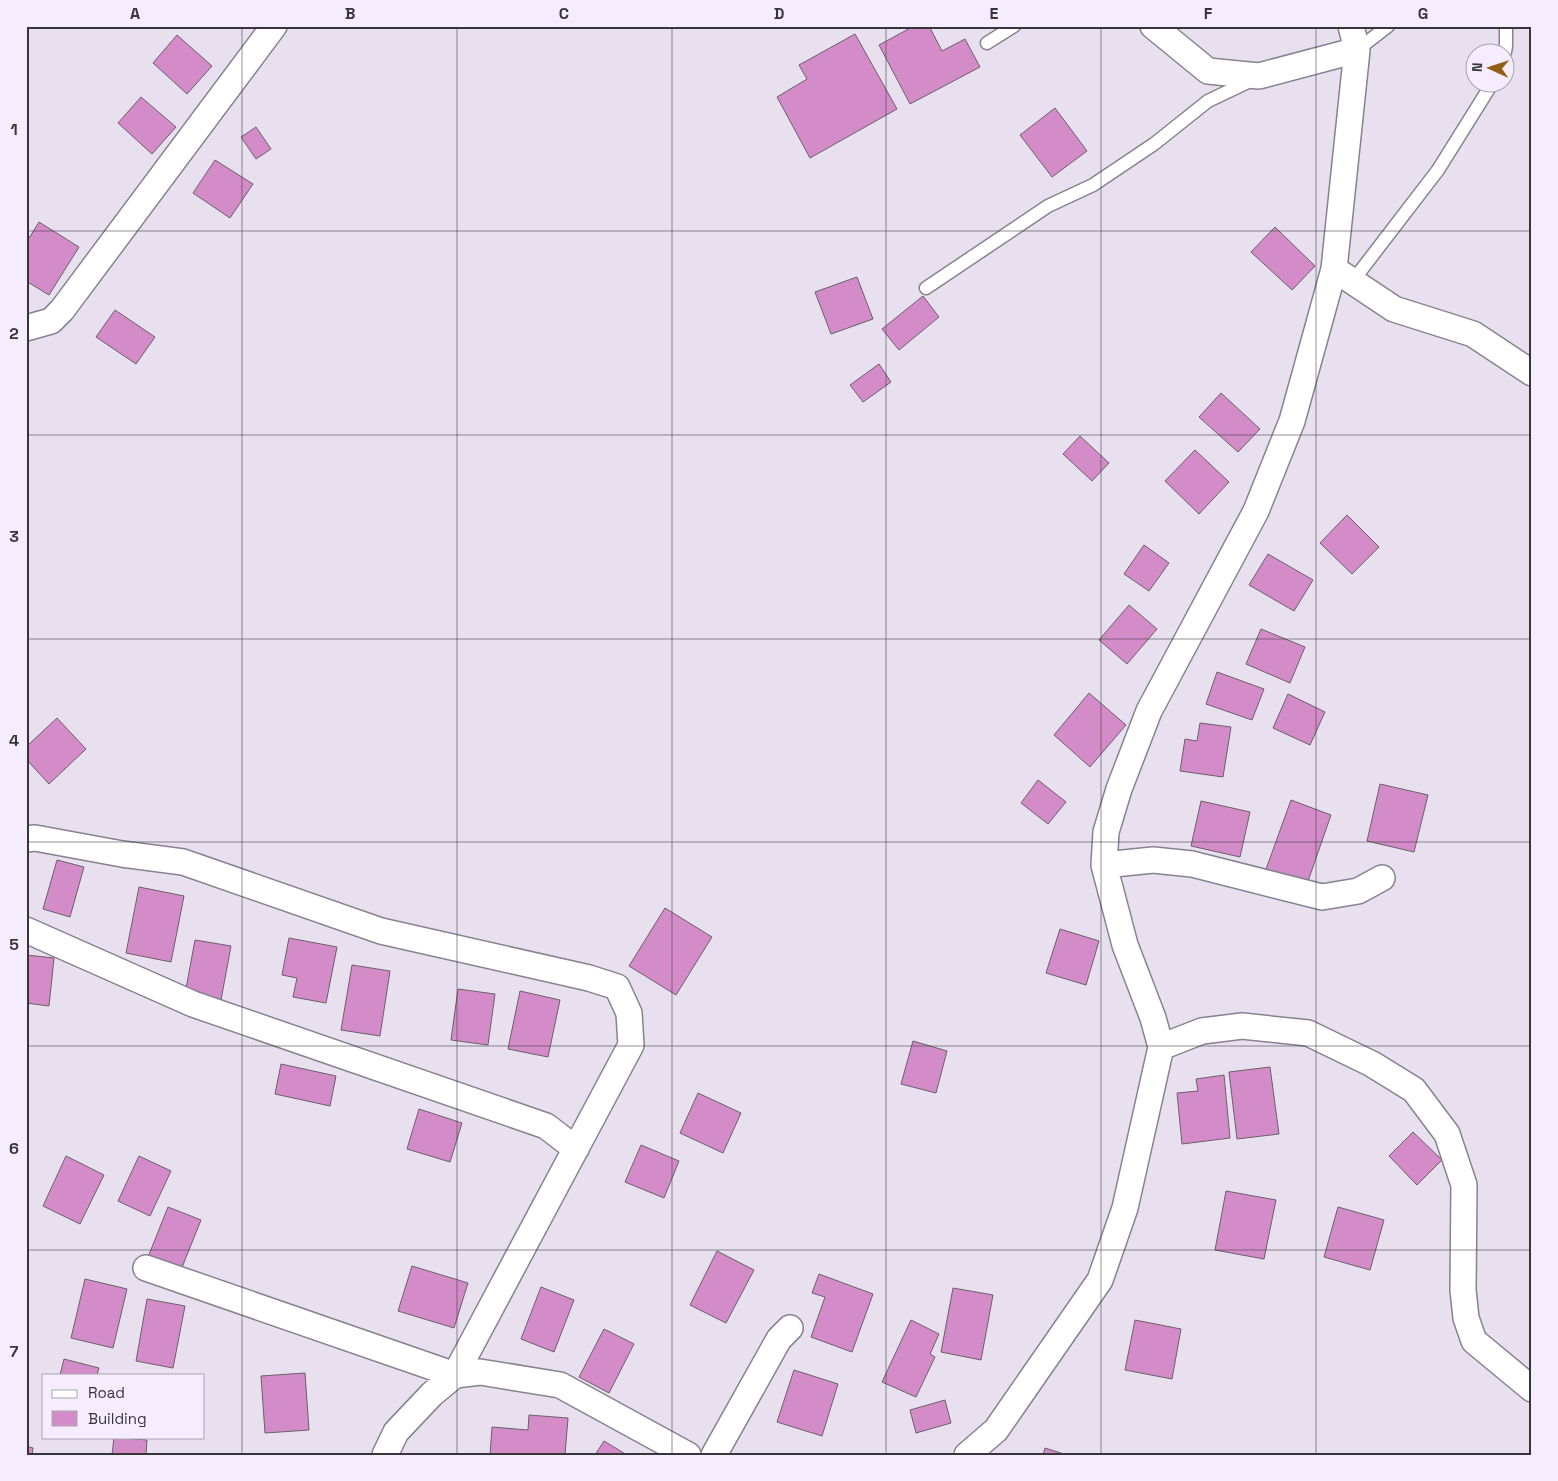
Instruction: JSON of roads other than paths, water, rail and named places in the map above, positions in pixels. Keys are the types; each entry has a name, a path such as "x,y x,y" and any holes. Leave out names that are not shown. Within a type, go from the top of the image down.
{"street":[{"path":"26,328 51,321 62,310 274,26"},
{"path":"1153,26 1208,71 1259,76 1357,50"},
{"path":"967,1455 996,1430 1100,1280 1125,1208 1161,1047 1153,1018 1125,945 1104,865 1106,832 1118,789 1149,711 1256,511 1292,421 1343,275 1357,50 1351,26"},
{"path":"1343,275 1394,309 1473,334 1532,373"},
{"path":"26,839 35,838 122,854 183,862 381,931 579,975 617,987 629,1013 631,1045 455,1375 432,1394 396,1432 385,1455"},
{"path":"1104,865 1153,860 1192,864 1322,897 1358,891 1382,878"},
{"path":"26,930 193,1004 546,1126 576,1149"},
{"path":"1161,1047 1202,1030 1242,1026 1308,1033 1372,1064 1414,1090 1448,1134 1464,1185 1463,1290 1466,1318 1474,1341 1532,1389"},
{"path":"146,1268 455,1375 480,1372 560,1385 688,1455"},
{"path":"714,1455 779,1339 790,1328"}],"lane":[{"path":"987,43 1014,26"},
{"path":"1357,50 1388,26"},
{"path":"1506,26 1506,42"},
{"path":"926,288 1048,206 1093,185 1154,144 1208,102 1259,76"},
{"path":"1343,275 1438,170 1487,92"}]}
